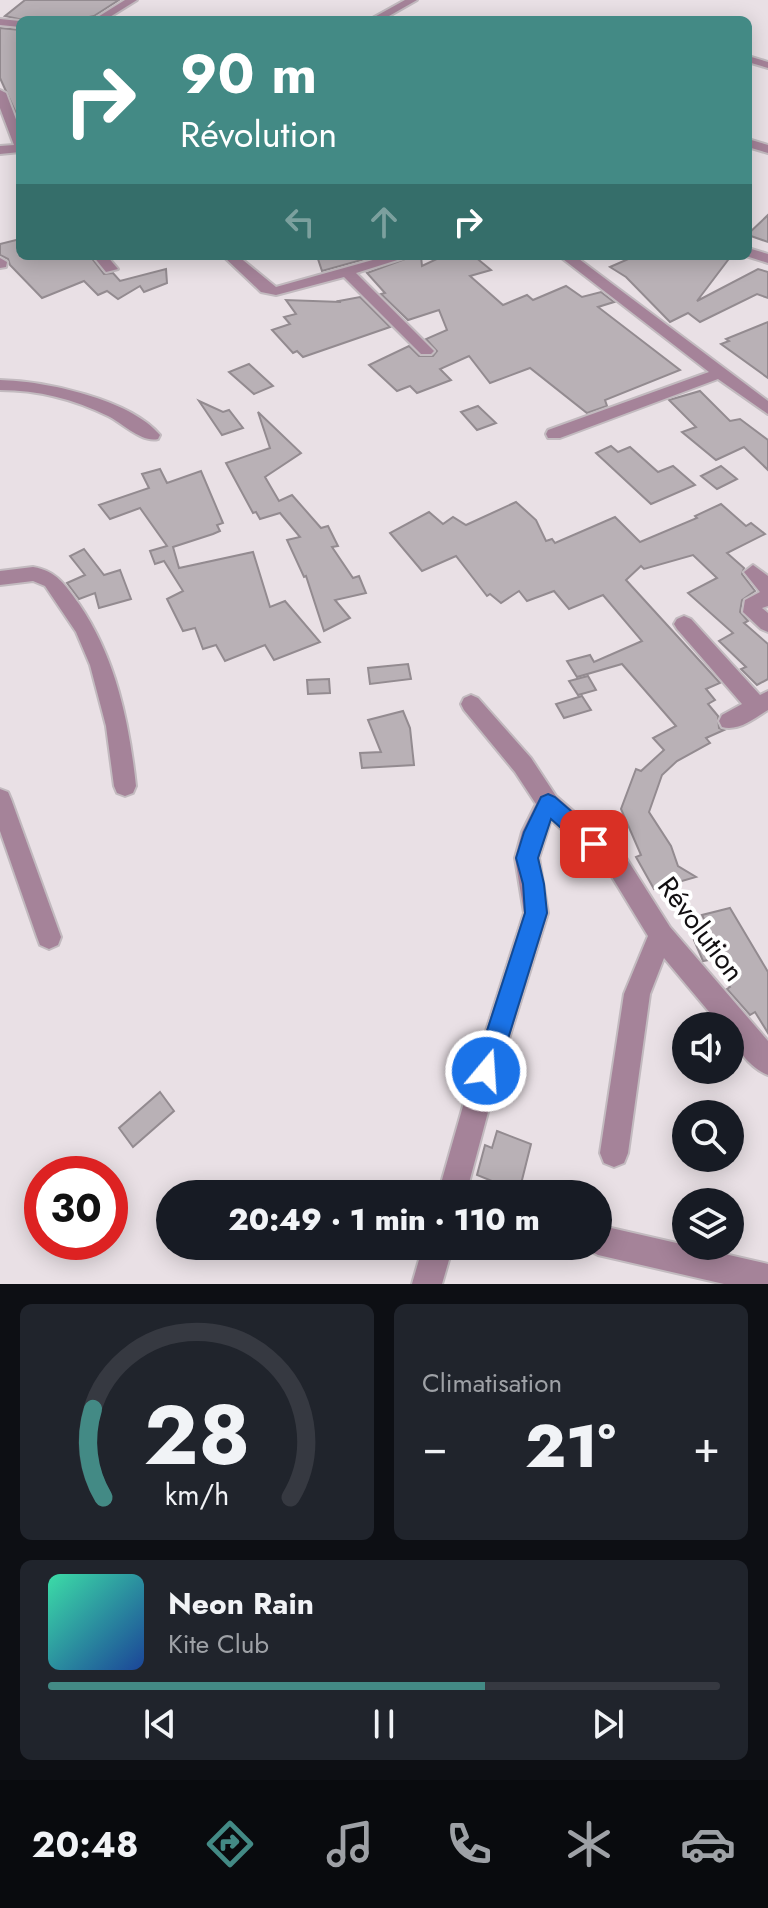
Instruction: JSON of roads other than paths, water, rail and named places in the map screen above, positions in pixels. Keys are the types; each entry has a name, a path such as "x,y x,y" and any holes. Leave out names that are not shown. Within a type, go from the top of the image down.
{"street":[{"path":"105,16 132,0"},
{"path":"382,16 412,0"},
{"path":"0,93 16,135"},
{"path":"103,260 111,269"},
{"path":"234,260 266,289 276,291 389,260"},
{"path":"571,260 768,409"},
{"path":"347,272 426,351"},
{"path":"554,434 720,373"},
{"path":"0,385 37,387 97,403 152,435"},
{"path":"753,572 768,588"},
{"path":"0,578 34,573 45,576 52,581 85,630 113,705 125,786"},
{"path":"768,597 752,605 753,612 768,624"},
{"path":"684,624 762,703 730,721"},
{"name":"Révolution","path":"471,704 523,765 548,803 617,864 661,935 768,1062"},
{"path":"0,799 49,937"},
{"path":"456,1180 486,1071 536,913 534,884 527,858 534,832 548,803"},
{"path":"614,1153 634,1006 644,970 661,935"},
{"path":"612,1243 768,1279"},
{"path":"427,1284 434,1260"}]}
